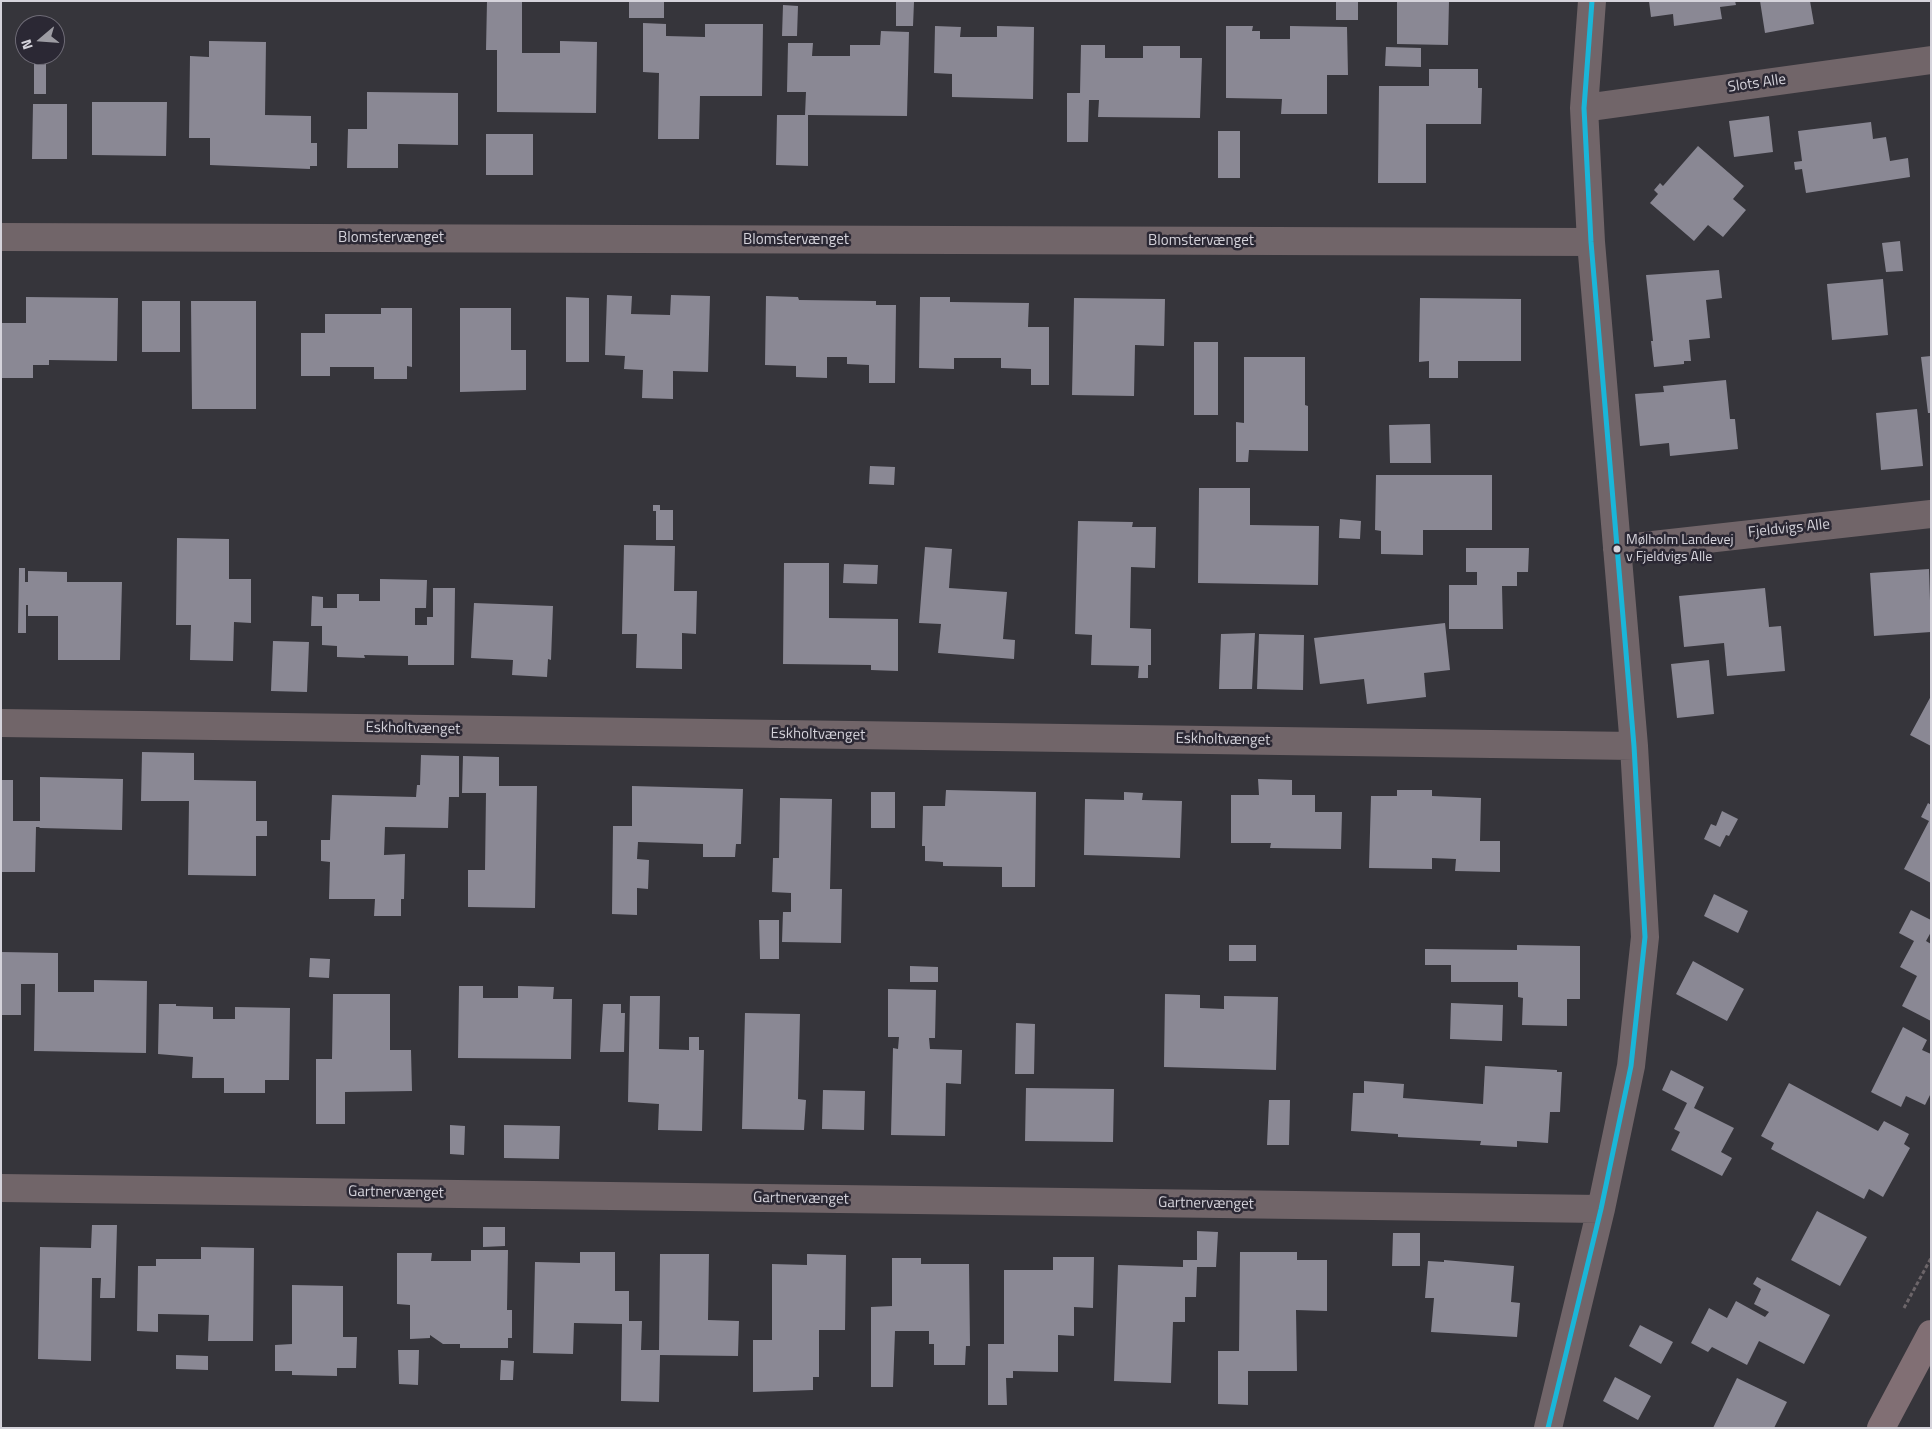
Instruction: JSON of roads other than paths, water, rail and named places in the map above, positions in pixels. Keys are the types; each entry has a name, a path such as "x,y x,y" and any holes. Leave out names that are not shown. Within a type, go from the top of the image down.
{"main road":[{"path":"1881,1428 1931,1334"}],"street":[{"path":"1548,1428 1601,1209 1631,1066 1645,937 1634,746 1591,242 1584,108 1592,1"},
{"name":"Slots Alle","path":"1584,108 1931,60"},
{"name":"Blomstervænget","path":"1,237 1591,242"},
{"name":"Fjeldvigs Alle","path":"1618,549 1931,514"},
{"name":"Eskholtvænget","path":"1,723 1634,746"},
{"name":"Gartnervænget","path":"1,1188 1601,1209"}],"place":[{"name":"Mølholm Landevej v Fjeldvigs Alle","path":"1617,549"}]}
